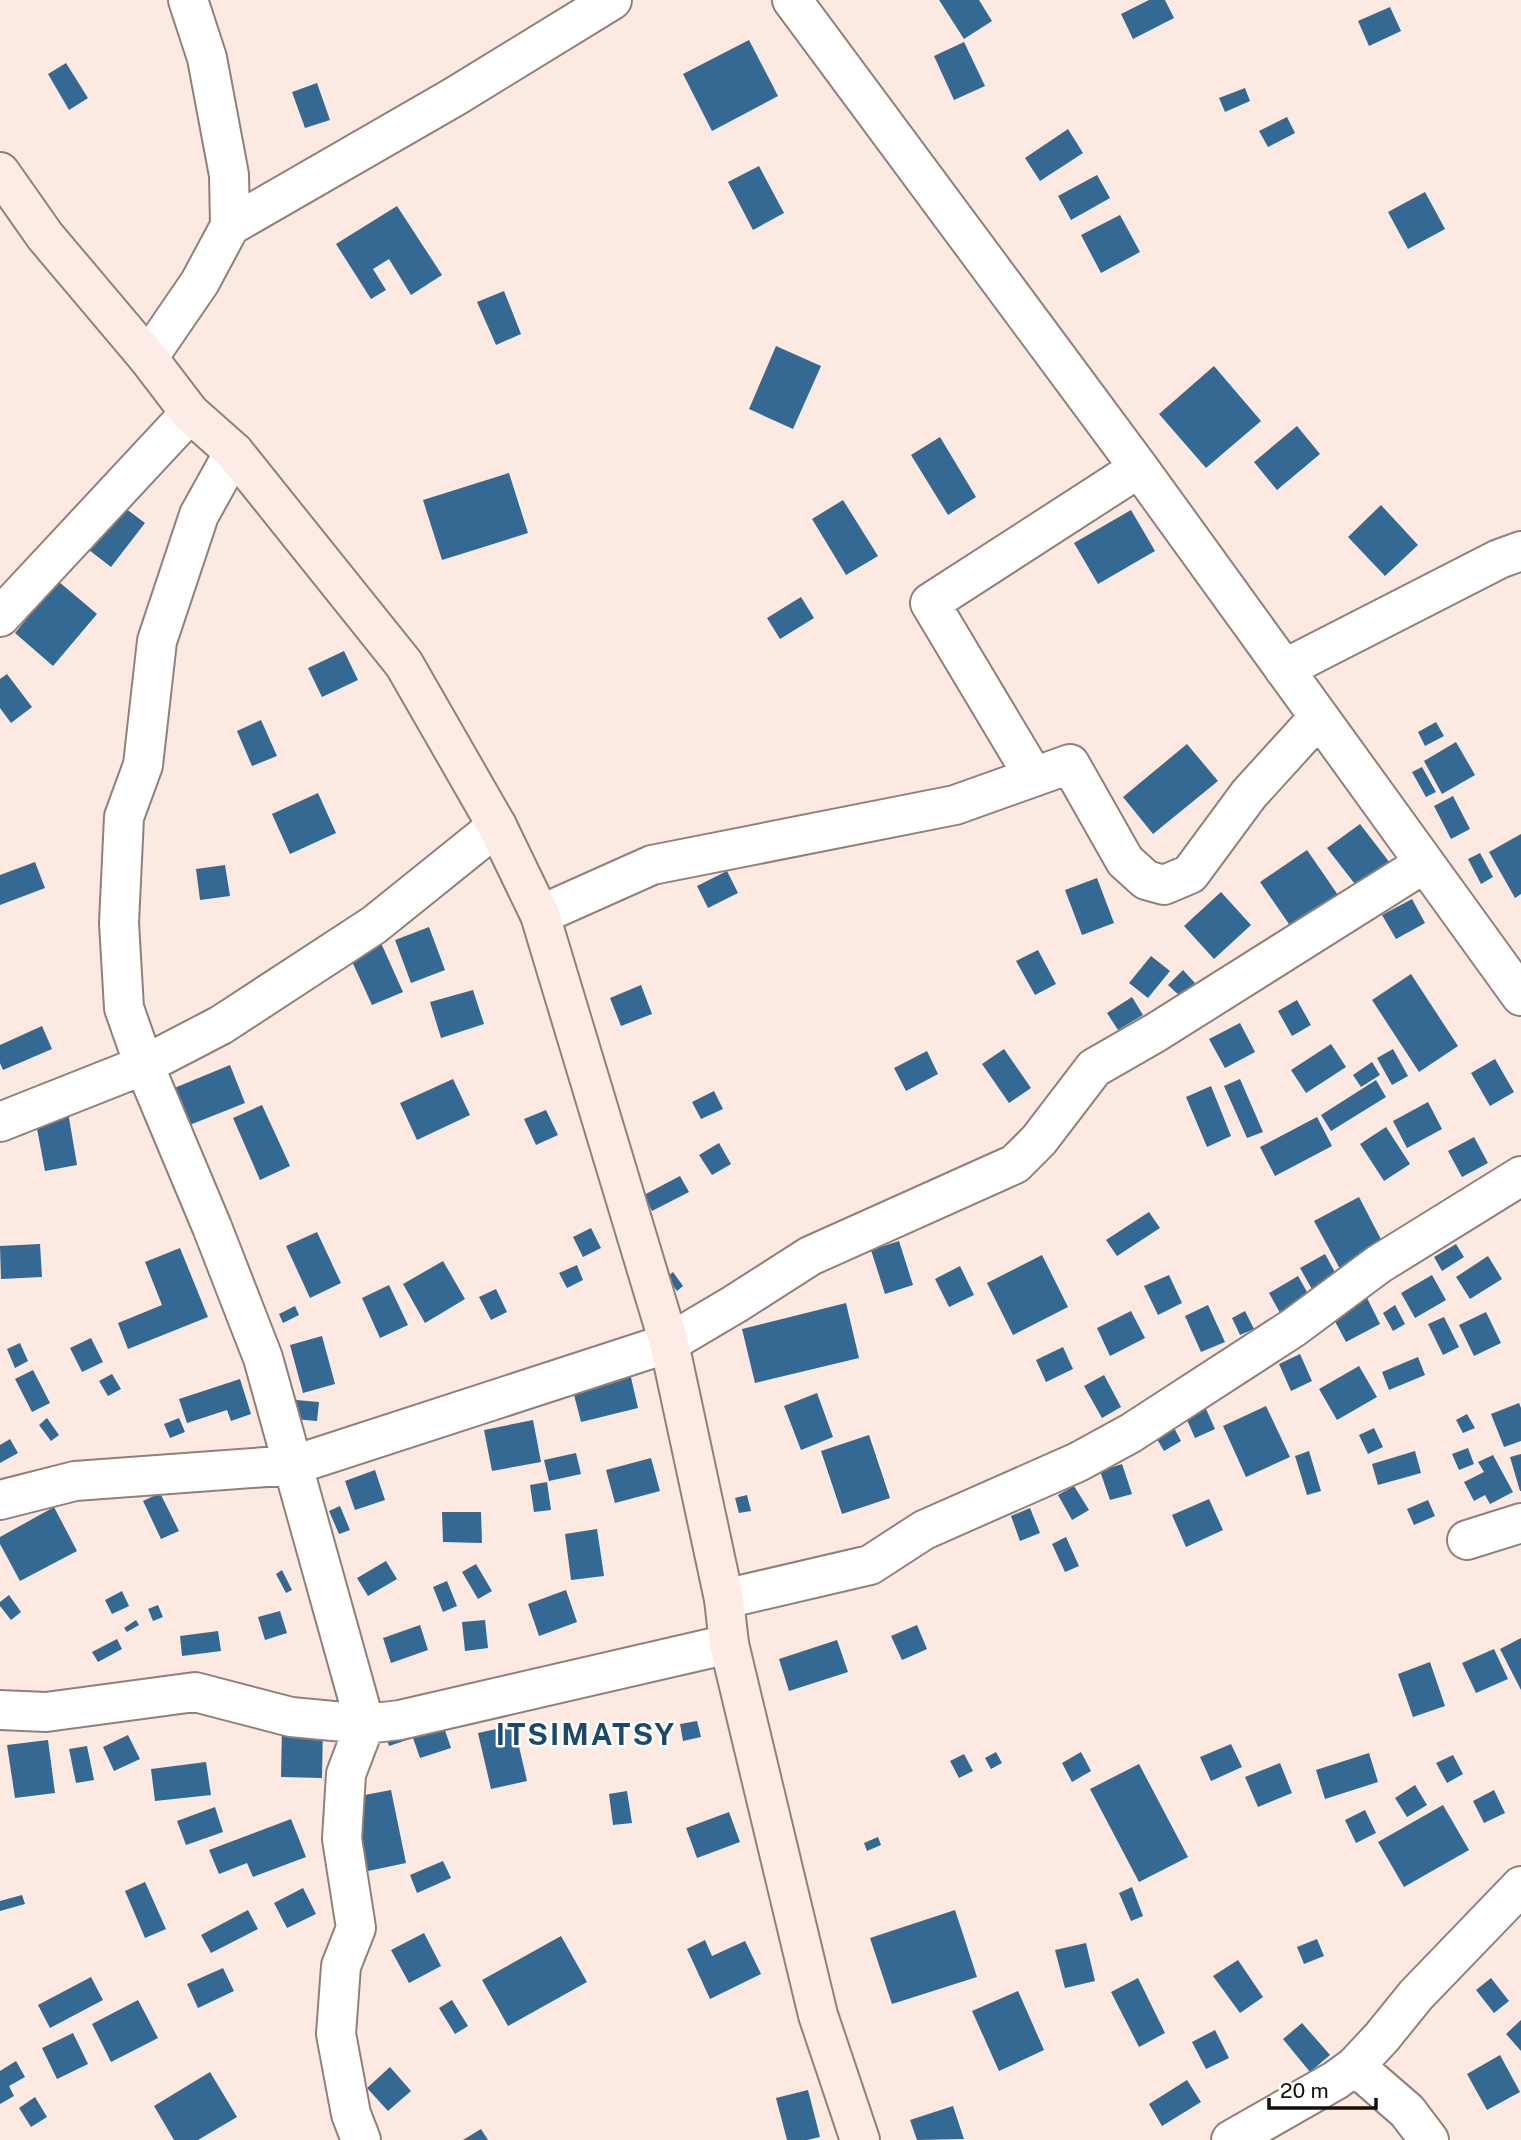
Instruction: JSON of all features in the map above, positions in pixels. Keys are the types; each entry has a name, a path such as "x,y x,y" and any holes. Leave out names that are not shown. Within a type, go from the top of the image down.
{"street":[{"path":"148,358 200,282 230,226 229,175 207,58 188,0"},
{"path":"230,226 454,97 612,0"},
{"path":"792,0 1139,468 1521,996"},
{"path":"0,172 45,236 148,358 190,413 234,452 404,664 497,826 540,915 669,1343 724,1599 729,1644 818,2015 860,2140"},
{"path":"0,617 190,413"},
{"path":"234,452 199,514 157,640 143,765 124,817 119,923 124,1008 144,1065 263,1358 365,1724 346,1774 342,1839 356,1928 341,1966 336,2034 351,2115 361,2140"},
{"path":"1034,777 930,603 1139,468"},
{"path":"1284,669 1499,559 1521,551"},
{"path":"540,915 652,865 955,805 1070,764 1125,861 1146,880 1164,885 1190,874 1250,794 1319,717"},
{"path":"0,1122 144,1065 221,1025 374,925 497,826"},
{"path":"0,1500 75,1481 293,1465 669,1343 810,1256 1015,1164 1039,1140 1094,1068 1155,1033 1424,863"},
{"path":"724,1599 870,1565 924,1530 1078,1462 1131,1433 1293,1328 1379,1265 1521,1176"},
{"path":"1467,1540 1521,1522"},
{"path":"0,1710 46,1712 195,1692 291,1717 365,1724 400,1720 729,1644"},
{"path":"1230,2140 1336,2080 1355,2066 1416,1995 1521,1886"},
{"path":"1355,2066 1407,2111 1429,2140"}],"building":[{"path":"939,0 979,0 992,21 964,39"},
{"path":"1149,0 1165,0 1174,18 1133,39 1121,14"},
{"path":"1390,7 1401,31 1369,46 1358,21"},
{"path":"749,40 778,96 712,131 683,74"},
{"path":"964,42 985,86 954,100 934,56"},
{"path":"66,63 88,98 69,110 48,74"},
{"path":"317,83 330,120 305,128 292,92"},
{"path":"1245,88 1250,101 1225,112 1219,98"},
{"path":"1287,117 1295,133 1268,147 1259,131"},
{"path":"1068,129 1083,153 1040,181 1025,158"},
{"path":"759,166 784,213 753,230 728,182"},
{"path":"1097,175 1110,198 1071,220 1058,196"},
{"path":"1425,192 1445,229 1408,249 1388,212"},
{"path":"397,206 442,275 411,295 389,259 373,269 386,290 371,299 336,244"},
{"path":"1120,215 1140,252 1101,273 1081,235"},
{"path":"504,291 521,334 496,345 477,302"},
{"path":"776,346 821,366 793,429 749,409"},
{"path":"1214,366 1261,421 1206,468 1159,414"},
{"path":"1297,426 1320,454 1277,490 1254,462"},
{"path":"940,437 976,497 948,515 911,455"},
{"path":"509,473 528,533 442,560 423,500"},
{"path":"113,499 145,523 111,567 80,543"},
{"path":"843,500 878,556 846,575 812,519"},
{"path":"1381,505 1418,545 1385,576 1348,537"},
{"path":"1131,510 1155,551 1098,584 1074,543"},
{"path":"58,581 97,614 53,666 15,633"},
{"path":"801,597 814,618 780,639 767,618"},
{"path":"344,651 358,680 322,697 308,668"},
{"path":"7,674 32,707 11,723 0,708 0,679"},
{"path":"261,720 277,756 252,766 237,731"},
{"path":"1436,722 1444,736 1425,746 1418,732"},
{"path":"1456,742 1475,775 1442,794 1424,761"},
{"path":"1187,744 1218,781 1153,834 1123,797"},
{"path":"1422,767 1436,792 1426,797 1412,772"},
{"path":"318,793 336,833 290,854 272,814"},
{"path":"1453,796 1470,829 1451,839 1434,806"},
{"path":"1360,824 1390,863 1358,888 1327,848"},
{"path":"1521,834 1521,894 1515,898 1489,852"},
{"path":"1307,850 1338,895 1291,927 1260,882"},
{"path":"1480,853 1493,877 1481,884 1468,859"},
{"path":"35,862 45,888 0,905 0,875"},
{"path":"225,865 230,896 200,900 196,869"},
{"path":"727,871 738,893 708,908 697,886"},
{"path":"1097,878 1114,923 1082,935 1065,890"},
{"path":"1221,892 1251,925 1214,959 1184,926"},
{"path":"1412,899 1425,923 1396,939 1382,915"},
{"path":"429,927 445,970 411,983 395,940"},
{"path":"381,943 403,992 372,1005 350,957"},
{"path":"1038,950 1056,984 1035,995 1016,961"},
{"path":"1151,956 1170,971 1148,998 1129,983"},
{"path":"1183,970 1195,983 1181,997 1168,985"},
{"path":"1411,974 1458,1046 1419,1072 1372,1000"},
{"path":"641,985 652,1014 621,1026 610,998"},
{"path":"473,990 484,1024 441,1038 430,1002"},
{"path":"1132,997 1143,1015 1118,1030 1107,1013"},
{"path":"1297,1000 1311,1025 1292,1036 1278,1011"},
{"path":"1240,1023 1255,1052 1225,1068 1209,1039"},
{"path":"42,1026 52,1049 3,1070 0,1063 0,1045"},
{"path":"1331,1044 1346,1067 1306,1093 1291,1070"},
{"path":"1004,1049 1031,1088 1009,1103 982,1064"},
{"path":"1393,1049 1408,1076 1392,1085 1377,1058"},
{"path":"927,1051 938,1074 906,1091 894,1068"},
{"path":"1495,1059 1514,1092 1490,1106 1471,1073"},
{"path":"1372,1062 1380,1075 1361,1087 1353,1075"},
{"path":"230,1065 245,1103 182,1128 167,1091"},
{"path":"453,1079 470,1115 417,1140 400,1103"},
{"path":"1240,1079 1263,1132 1247,1138 1224,1086"},
{"path":"1376,1080 1386,1097 1331,1131 1321,1115"},
{"path":"1211,1086 1231,1136 1207,1147 1186,1097"},
{"path":"714,1091 723,1109 701,1119 692,1102"},
{"path":"1428,1102 1442,1129 1407,1148 1393,1121"},
{"path":"262,1105 290,1166 260,1180 233,1118"},
{"path":"546,1110 558,1135 536,1145 524,1119"},
{"path":"68,1112 77,1165 45,1171 35,1118"},
{"path":"1317,1117 1332,1146 1275,1176 1260,1147"},
{"path":"1386,1127 1410,1164 1384,1181 1360,1144"},
{"path":"1474,1137 1488,1163 1462,1177 1448,1151"},
{"path":"719,1143 731,1164 712,1175 699,1155"},
{"path":"680,1176 689,1192 652,1211 644,1195"},
{"path":"1359,1197 1384,1245 1340,1269 1314,1221"},
{"path":"1149,1212 1160,1228 1117,1256 1106,1240"},
{"path":"591,1228 601,1248 583,1257 573,1237"},
{"path":"317,1232 341,1283 310,1298 286,1246"},
{"path":"899,1241 913,1285 885,1294 871,1250"},
{"path":"40,1244 42,1277 1,1279 0,1246"},
{"path":"1456,1244 1464,1257 1442,1271 1434,1257"},
{"path":"180,1248 208,1317 128,1349 118,1323 162,1305 145,1262"},
{"path":"1325,1254 1342,1285 1317,1298 1300,1268"},
{"path":"1042,1255 1068,1307 1013,1335 987,1283"},
{"path":"1488,1256 1502,1279 1470,1299 1456,1277"},
{"path":"443,1261 465,1299 425,1323 403,1284"},
{"path":"577,1265 583,1280 567,1288 559,1273"},
{"path":"960,1266 974,1295 949,1307 935,1279"},
{"path":"673,1272 683,1286 677,1291 667,1277"},
{"path":"1169,1275 1182,1303 1158,1315 1144,1286"},
{"path":"1432,1275 1446,1300 1415,1318 1401,1293"},
{"path":"1298,1276 1315,1306 1285,1322 1269,1293"},
{"path":"389,1285 408,1325 380,1338 362,1298"},
{"path":"496,1289 507,1312 491,1320 479,1297"},
{"path":"1365,1294 1380,1324 1346,1342 1330,1312"},
{"path":"846,1303 859,1358 755,1383 742,1329"},
{"path":"1208,1305 1225,1342 1201,1352 1185,1316"},
{"path":"1395,1305 1405,1324 1393,1331 1383,1313"},
{"path":"295,1306 299,1315 283,1323 279,1314"},
{"path":"1131,1311 1145,1338 1110,1356 1097,1328"},
{"path":"1245,1311 1254,1329 1240,1335 1232,1318"},
{"path":"1486,1312 1501,1343 1474,1356 1459,1325"},
{"path":"1444,1317 1459,1347 1443,1355 1428,1324"},
{"path":"322,1336 335,1384 303,1393 290,1345"},
{"path":"91,1338 103,1362 82,1372 70,1348"},
{"path":"20,1343 28,1361 15,1368 7,1349"},
{"path":"1063,1347 1073,1369 1046,1382 1036,1360"},
{"path":"1300,1354 1312,1381 1291,1391 1279,1364"},
{"path":"1418,1357 1425,1375 1389,1390 1382,1372"},
{"path":"1359,1366 1377,1397 1337,1420 1319,1389"},
{"path":"33,1370 50,1403 32,1412 15,1379"},
{"path":"630,1373 638,1408 581,1422 572,1387"},
{"path":"112,1374 121,1389 108,1396 99,1381"},
{"path":"1104,1375 1121,1407 1102,1418 1084,1386"},
{"path":"240,1379 251,1414 231,1421 227,1410 187,1423 179,1399"},
{"path":"817,1393 833,1437 801,1450 784,1406"},
{"path":"296,1400 319,1402 317,1421 294,1419"},
{"path":"1519,1403 1521,1441 1504,1447 1491,1414"},
{"path":"1266,1406 1290,1457 1246,1477 1223,1426"},
{"path":"1206,1409 1215,1429 1195,1438 1186,1418"},
{"path":"1467,1414 1475,1428 1463,1433 1456,1420"},
{"path":"47,1418 59,1435 51,1441 39,1425"},
{"path":"179,1418 185,1432 170,1438 164,1424"},
{"path":"533,1420 541,1462 492,1471 484,1430"},
{"path":"1172,1424 1181,1441 1164,1451 1154,1434"},
{"path":"1374,1428 1383,1447 1368,1454 1359,1435"},
{"path":"869,1435 890,1498 842,1514 821,1451"},
{"path":"10,1439 18,1453 0,1463 0,1445"},
{"path":"1468,1448 1474,1464 1459,1470 1452,1454"},
{"path":"1309,1451 1321,1491 1307,1495 1295,1456"},
{"path":"1415,1451 1421,1473 1378,1485 1372,1464"},
{"path":"576,1453 581,1474 549,1481 544,1460"},
{"path":"1521,1454 1521,1491 1520,1491 1510,1457"},
{"path":"1493,1455 1513,1492 1490,1504 1485,1495 1474,1501 1464,1482 1484,1472 1478,1462"},
{"path":"651,1458 660,1491 615,1503 606,1470"},
{"path":"1122,1464 1132,1494 1110,1500 1100,1471"},
{"path":"375,1470 385,1500 355,1510 345,1481"},
{"path":"547,1482 551,1510 534,1512 530,1485"},
{"path":"1074,1486 1089,1510 1072,1520 1058,1495"},
{"path":"160,1493 179,1531 161,1539 143,1501"},
{"path":"747,1495 751,1511 739,1513 735,1498"},
{"path":"1209,1499 1223,1530 1186,1547 1172,1515"},
{"path":"1428,1500 1435,1516 1414,1525 1407,1509"},
{"path":"340,1506 350,1530 339,1534 329,1511"},
{"path":"54,1507 77,1551 20,1581 0,1544 0,1537"},
{"path":"1030,1508 1040,1533 1020,1541 1011,1516"},
{"path":"442,1512 481,1512 482,1543 443,1542"},
{"path":"597,1529 604,1576 571,1580 565,1534"},
{"path":"1066,1537 1079,1566 1065,1572 1052,1544"},
{"path":"386,1561 397,1579 368,1596 357,1578"},
{"path":"476,1564 492,1591 478,1599 462,1572"},
{"path":"282,1570 292,1590 286,1593 276,1574"},
{"path":"447,1581 457,1606 443,1612 433,1587"},
{"path":"566,1590 577,1622 539,1636 528,1604"},
{"path":"122,1591 129,1606 112,1614 105,1600"},
{"path":"9,1595 21,1612 11,1620 0,1606 0,1602"},
{"path":"158,1605 163,1617 153,1621 148,1609"},
{"path":"280,1611 287,1633 265,1640 258,1617"},
{"path":"136,1620 139,1625 127,1632 124,1628"},
{"path":"485,1620 488,1648 465,1651 462,1622"},
{"path":"420,1625 428,1650 391,1663 383,1638"},
{"path":"917,1625 927,1649 902,1660 891,1636"},
{"path":"218,1631 221,1651 182,1656 180,1636"},
{"path":"1521,1638 1521,1690 1500,1649"},
{"path":"117,1639 122,1649 98,1662 92,1652"},
{"path":"837,1640 848,1672 789,1691 779,1659"},
{"path":"1494,1649 1508,1679 1476,1693 1462,1663"},
{"path":"1430,1662 1445,1706 1413,1717 1398,1674"},
{"path":"439,1713 451,1748 420,1758 413,1738 389,1746 384,1731"},
{"path":"697,1721 701,1737 683,1741 680,1724"},
{"path":"514,1725 527,1781 491,1789 478,1733"},
{"path":"282,1726 323,1727 322,1778 281,1777"},
{"path":"128,1735 140,1759 114,1771 103,1747"},
{"path":"48,1740 55,1793 15,1798 7,1745"},
{"path":"1231,1744 1242,1767 1211,1781 1200,1757"},
{"path":"87,1746 94,1780 76,1783 69,1749"},
{"path":"996,1752 1002,1763 991,1769 985,1758"},
{"path":"1081,1752 1091,1771 1072,1782 1062,1763"},
{"path":"1369,1753 1378,1782 1325,1799 1316,1770"},
{"path":"964,1754 973,1771 959,1778 950,1761"},
{"path":"1453,1755 1463,1774 1447,1783 1436,1763"},
{"path":"206,1762 211,1795 155,1801 151,1769"},
{"path":"1280,1763 1292,1793 1258,1807 1245,1777"},
{"path":"1139,1764 1188,1857 1139,1882 1090,1789"},
{"path":"1415,1785 1427,1805 1407,1817 1395,1798"},
{"path":"391,1790 406,1863 368,1871 354,1797"},
{"path":"1494,1790 1505,1813 1484,1823 1473,1801"},
{"path":"627,1791 632,1823 613,1825 609,1794"},
{"path":"1443,1805 1469,1850 1404,1887 1378,1842"},
{"path":"215,1807 223,1832 186,1845 177,1821"},
{"path":"1365,1810 1376,1833 1356,1843 1345,1820"},
{"path":"729,1812 740,1842 697,1858 686,1828"},
{"path":"291,1819 306,1857 253,1877 247,1863 219,1874 209,1850"},
{"path":"878,1837 881,1845 867,1851 864,1843"},
{"path":"443,1861 451,1878 417,1893 410,1875"},
{"path":"145,1882 166,1929 145,1938 125,1891"},
{"path":"1132,1887 1143,1916 1131,1921 1119,1893"},
{"path":"303,1888 316,1914 287,1928 274,1903"},
{"path":"22,1895 25,1904 0,1911 0,1901"},
{"path":"248,1910 258,1929 211,1953 201,1935"},
{"path":"955,1910 977,1977 892,2004 870,1938"},
{"path":"424,1933 441,1966 409,1983 391,1950"},
{"path":"561,1936 587,1982 508,2026 482,1980"},
{"path":"1317,1939 1324,1956 1304,1964 1297,1947"},
{"path":"705,1940 712,1956 745,1941 761,1974 710,1999 687,1949"},
{"path":"1086,1943 1095,1981 1065,1988 1055,1950"},
{"path":"1238,1960 1263,1997 1240,2013 1213,1976"},
{"path":"223,1968 234,1991 198,2008 187,1984"},
{"path":"91,1977 103,2000 50,2028 38,2005"},
{"path":"1138,1978 1165,2033 1139,2047 1111,1992"},
{"path":"1491,1978 1509,2001 1494,2013 1476,1990"},
{"path":"1018,1991 1044,2050 999,2071 972,2011"},
{"path":"138,2000 158,2038 111,2062 92,2024"},
{"path":"452,2000 468,2026 455,2034 439,2008"},
{"path":"1521,2020 1521,2051 1506,2034"},
{"path":"1302,2023 1330,2055 1310,2072 1283,2039"},
{"path":"1215,2030 1229,2058 1206,2069 1192,2042"},
{"path":"73,2033 88,2064 57,2079 42,2048"},
{"path":"1500,2055 1520,2092 1487,2110 1467,2074"},
{"path":"16,2061 25,2077 9,2086 14,2096 0,2104 0,2071"},
{"path":"390,2067 411,2091 388,2111 367,2088"},
{"path":"210,2072 237,2117 198,2140 174,2140 154,2106"},
{"path":"1187,2080 1201,2102 1162,2126 1149,2104"},
{"path":"808,2090 820,2137 787,2140 776,2098"},
{"path":"35,2097 47,2117 31,2127 19,2108"},
{"path":"953,2106 964,2139 917,2140 910,2120"},
{"path":"481,2129 488,2140 463,2140"}],"district":[{"name":"ITSIMATSY","path":"586,1734"}]}
